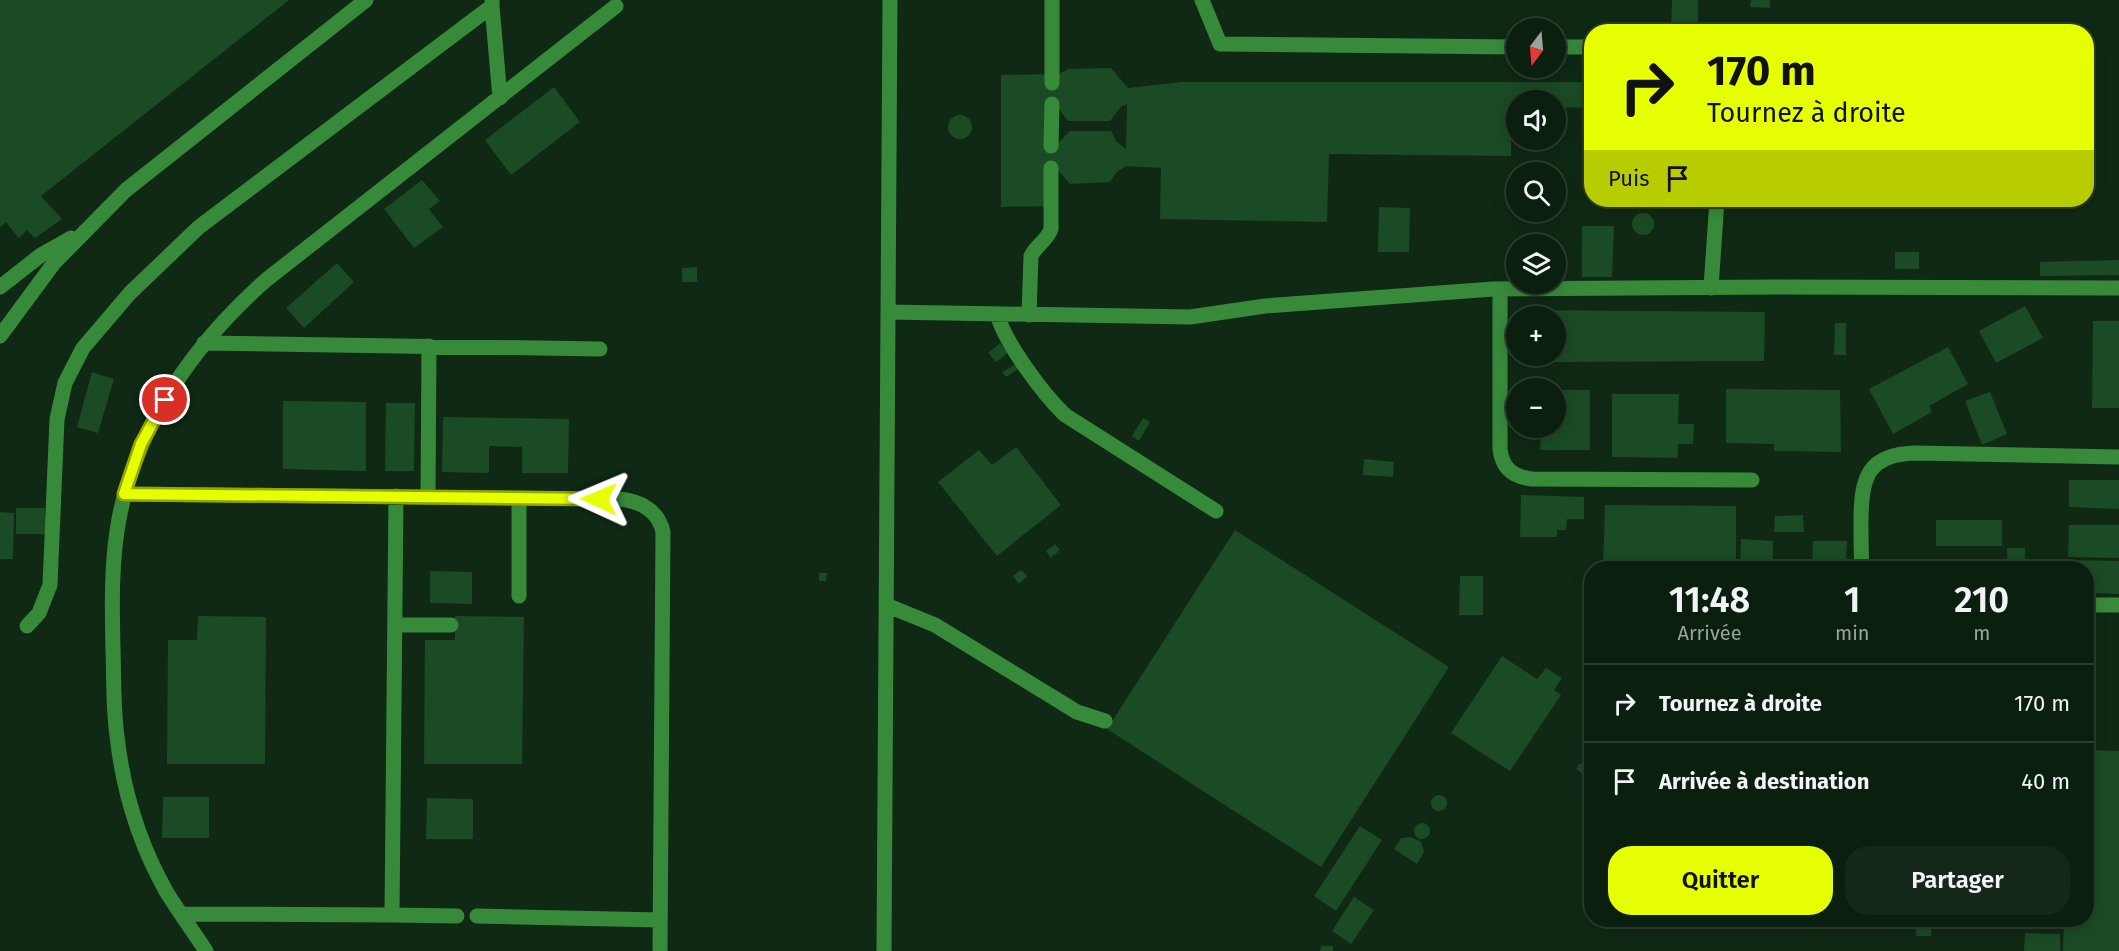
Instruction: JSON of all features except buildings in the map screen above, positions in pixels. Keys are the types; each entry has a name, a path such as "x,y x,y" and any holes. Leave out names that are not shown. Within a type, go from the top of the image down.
{"street":[{"path":"0,336 49,269 126,190 366,0"},
{"path":"884,951 890,0"},
{"path":"1052,0 1052,83"},
{"path":"1202,0 1220,44 1506,46"},
{"path":"492,3 500,98"},
{"path":"27,626 39,613 50,585 55,432 59,407 69,372 88,342 137,287 199,227 492,3"},
{"path":"206,951 166,890 139,831 127,790 117,737 113,597 117,532 124,494 136,455 151,423 175,384 204,343 237,306 266,280 616,6"},
{"path":"1566,47 1584,47"},
{"path":"1051,146 1052,104"},
{"path":"1029,315 1031,256 1035,248 1047,238 1051,229 1051,168"},
{"path":"1711,288 1717,207"},
{"path":"0,286 41,255 84,231"},
{"path":"888,312 1190,317 1265,306 1500,289 2119,288"},
{"path":"1500,289 1500,449 1501,457 1509,471 1523,478 1532,479 1752,480"},
{"path":"997,314 1004,335 1052,402 1065,415 1216,510"},
{"path":"204,343 600,349"},
{"path":"428,496 429,346"},
{"path":"1862,561 1862,489 1868,472 1882,459 1892,455 1916,453 2119,457"},
{"path":"124,494 627,500 650,510 661,524 663,554 660,951"},
{"path":"392,915 396,496"},
{"path":"519,498 519,596"},
{"path":"886,604 935,625 1082,715 1105,721"},
{"path":"2094,605 2119,605"},
{"path":"395,626 451,625"},
{"path":"182,914 457,916"},
{"path":"477,916 660,920"}],"route":[{"path":"165,400 136,455 124,494 599,499"}]}
